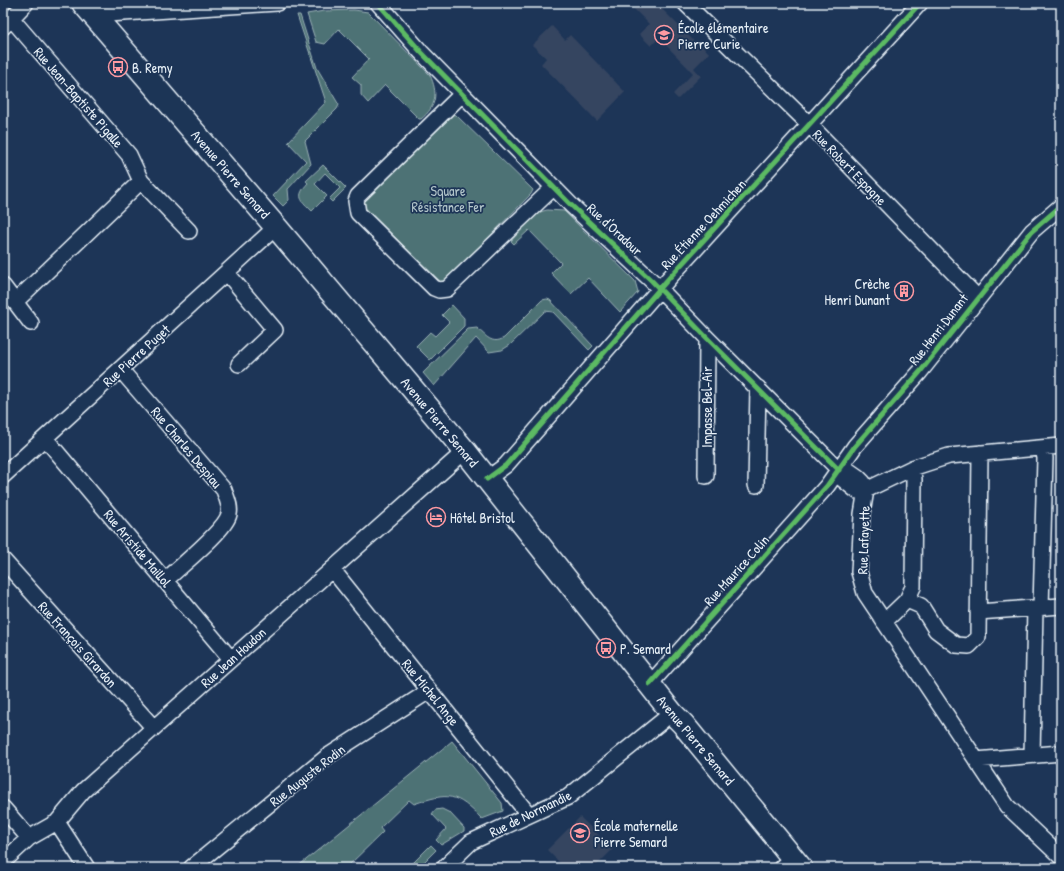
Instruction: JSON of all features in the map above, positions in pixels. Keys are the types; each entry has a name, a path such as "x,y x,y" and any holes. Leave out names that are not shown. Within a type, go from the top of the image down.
{"main road":[{"name":"Avenue Pierre Semard","path":"88,9 276,227 465,451 672,713 683,724 792,864"}],"street":[{"name":"Rue Jean-Baptiste Pigalle","path":"26,3 7,23 129,155 141,181 189,231"},
{"path":"88,9 277,3"},
{"name":"Rue d'Oradour","path":"378,3 421,52 462,94 554,187 660,289 839,470"},
{"name":"Rue Robert Espagne","path":"686,3 810,125 978,298"},
{"name":"Rue Étienne Oehmichen","path":"487,479 506,465 660,289 920,3"},
{"path":"462,94 358,196 356,201 358,213 434,288 443,290 447,289 554,187"},
{"path":"15,302 141,181"},
{"name":"Rue Henri Dunant","path":"839,470 855,446 920,372 1032,231 1061,206"},
{"name":"Rue Pierre Puget","path":"3,476 276,227"},
{"path":"227,272 276,330 239,364"},
{"path":"3,286 31,323"},
{"name":"Impasse Bel-Air","path":"706,476 707,338"},
{"name":"Rue Charles Despiau","path":"120,369 224,490 228,502 230,514 224,526 166,580"},
{"path":"756,485 758,388"},
{"name":"Rue Aristide Maillol","path":"45,438 231,659"},
{"path":"839,470 848,470 858,477 864,482 866,490 912,468 950,456 1061,446"},
{"path":"1032,756 1045,458 1043,448"},
{"name":"Rue Jean Houdon","path":"3,862 29,838 57,822 83,791 465,451"},
{"path":"907,600 921,606 936,630 956,645 969,646 978,637 980,453"},
{"path":"884,622 907,600 913,588 914,479 912,468"},
{"name":"Rue Maurice Colin","path":"650,684 818,497 839,470"},
{"name":"Rue Lafayette","path":"866,490 862,514 859,572 865,593 1007,806 1061,857"},
{"name":"Rue François Girardon","path":"3,560 154,728"},
{"name":"Rue Michel Ange","path":"332,569 529,815"},
{"path":"978,612 1061,606"},
{"name":"Rue Auguste Rodin","path":"191,868 328,756 429,690"},
{"name":"Rue de Normandie","path":"444,868 471,842 568,798 672,713"},
{"path":"976,760 1061,753"},
{"path":"3,808 29,838"},
{"path":"57,822 88,868"}],"shaded area":[{"name":"École élémentaire Pierre Curie","path":"628,3 663,3 666,6 662,9 695,42 697,40 709,53 694,68 701,76 678,99 673,94 693,73 659,38 651,46 639,34 649,24"},
{"path":"552,26 565,40 570,35 625,92 597,121 541,64 546,58 532,45"},
{"name":"École maternelle Pierre Semard","path":"580,817 613,849 594,868 565,868 547,850"}],"green space":[{"path":"354,10 368,12 430,75 435,93 433,104 421,119 419,119 385,85 368,103 361,95 361,85 352,77 369,59 339,29 325,44 316,42 307,14 324,11"},
{"path":"297,15 300,15 317,68 339,105 337,109 305,141 311,164 288,189 289,200 283,206 273,196 306,161 288,142 326,102"},
{"name":"Square Résistance Fer","path":"451,112 456,115 533,190 531,194 443,284 363,206 364,201"},
{"path":"323,165 346,188 332,202 329,199 340,188 325,173 315,184 327,196 312,211 302,201 301,195 308,183 306,181"},
{"path":"547,210 564,211 635,281 638,292 620,312 588,278 571,294 551,273 561,263 529,230 514,244 511,241 536,213"},
{"path":"542,300 550,300 593,346 589,350 553,312 545,311 510,345 502,350 489,352 476,338 434,386 423,373 468,329 477,328 489,339 496,341 500,340 504,338"},
{"path":"452,305 464,318 464,326 430,360 416,346 430,332 435,336 449,322 442,315"},
{"path":"452,741 502,803 503,811 482,819 465,804 451,797 436,798 414,804 409,800 380,828 383,832 346,868 296,868"},
{"path":"442,809 450,813 464,828 464,831 441,845 436,840 446,829 432,814 435,810"},
{"path":"431,845 436,850 418,868 414,868 411,865"}],"cycle path":[{"path":"378,3 421,52 571,205 652,281 839,470"},
{"path":"487,479 506,465 670,277 920,3"},
{"path":"650,684 827,486 855,446 920,372 1032,231 1061,206"}],"place":[{"name":"École élémentaire Pierre Curie","path":"664,35"},
{"name":"B. Remy","path":"118,67"},
{"name":"Crèche Henri Dunant","path":"904,291"},
{"name":"Hôtel Bristol","path":"436,517"},
{"name":"P. Semard","path":"606,648"},
{"name":"École maternelle Pierre Semard","path":"580,833"}]}
